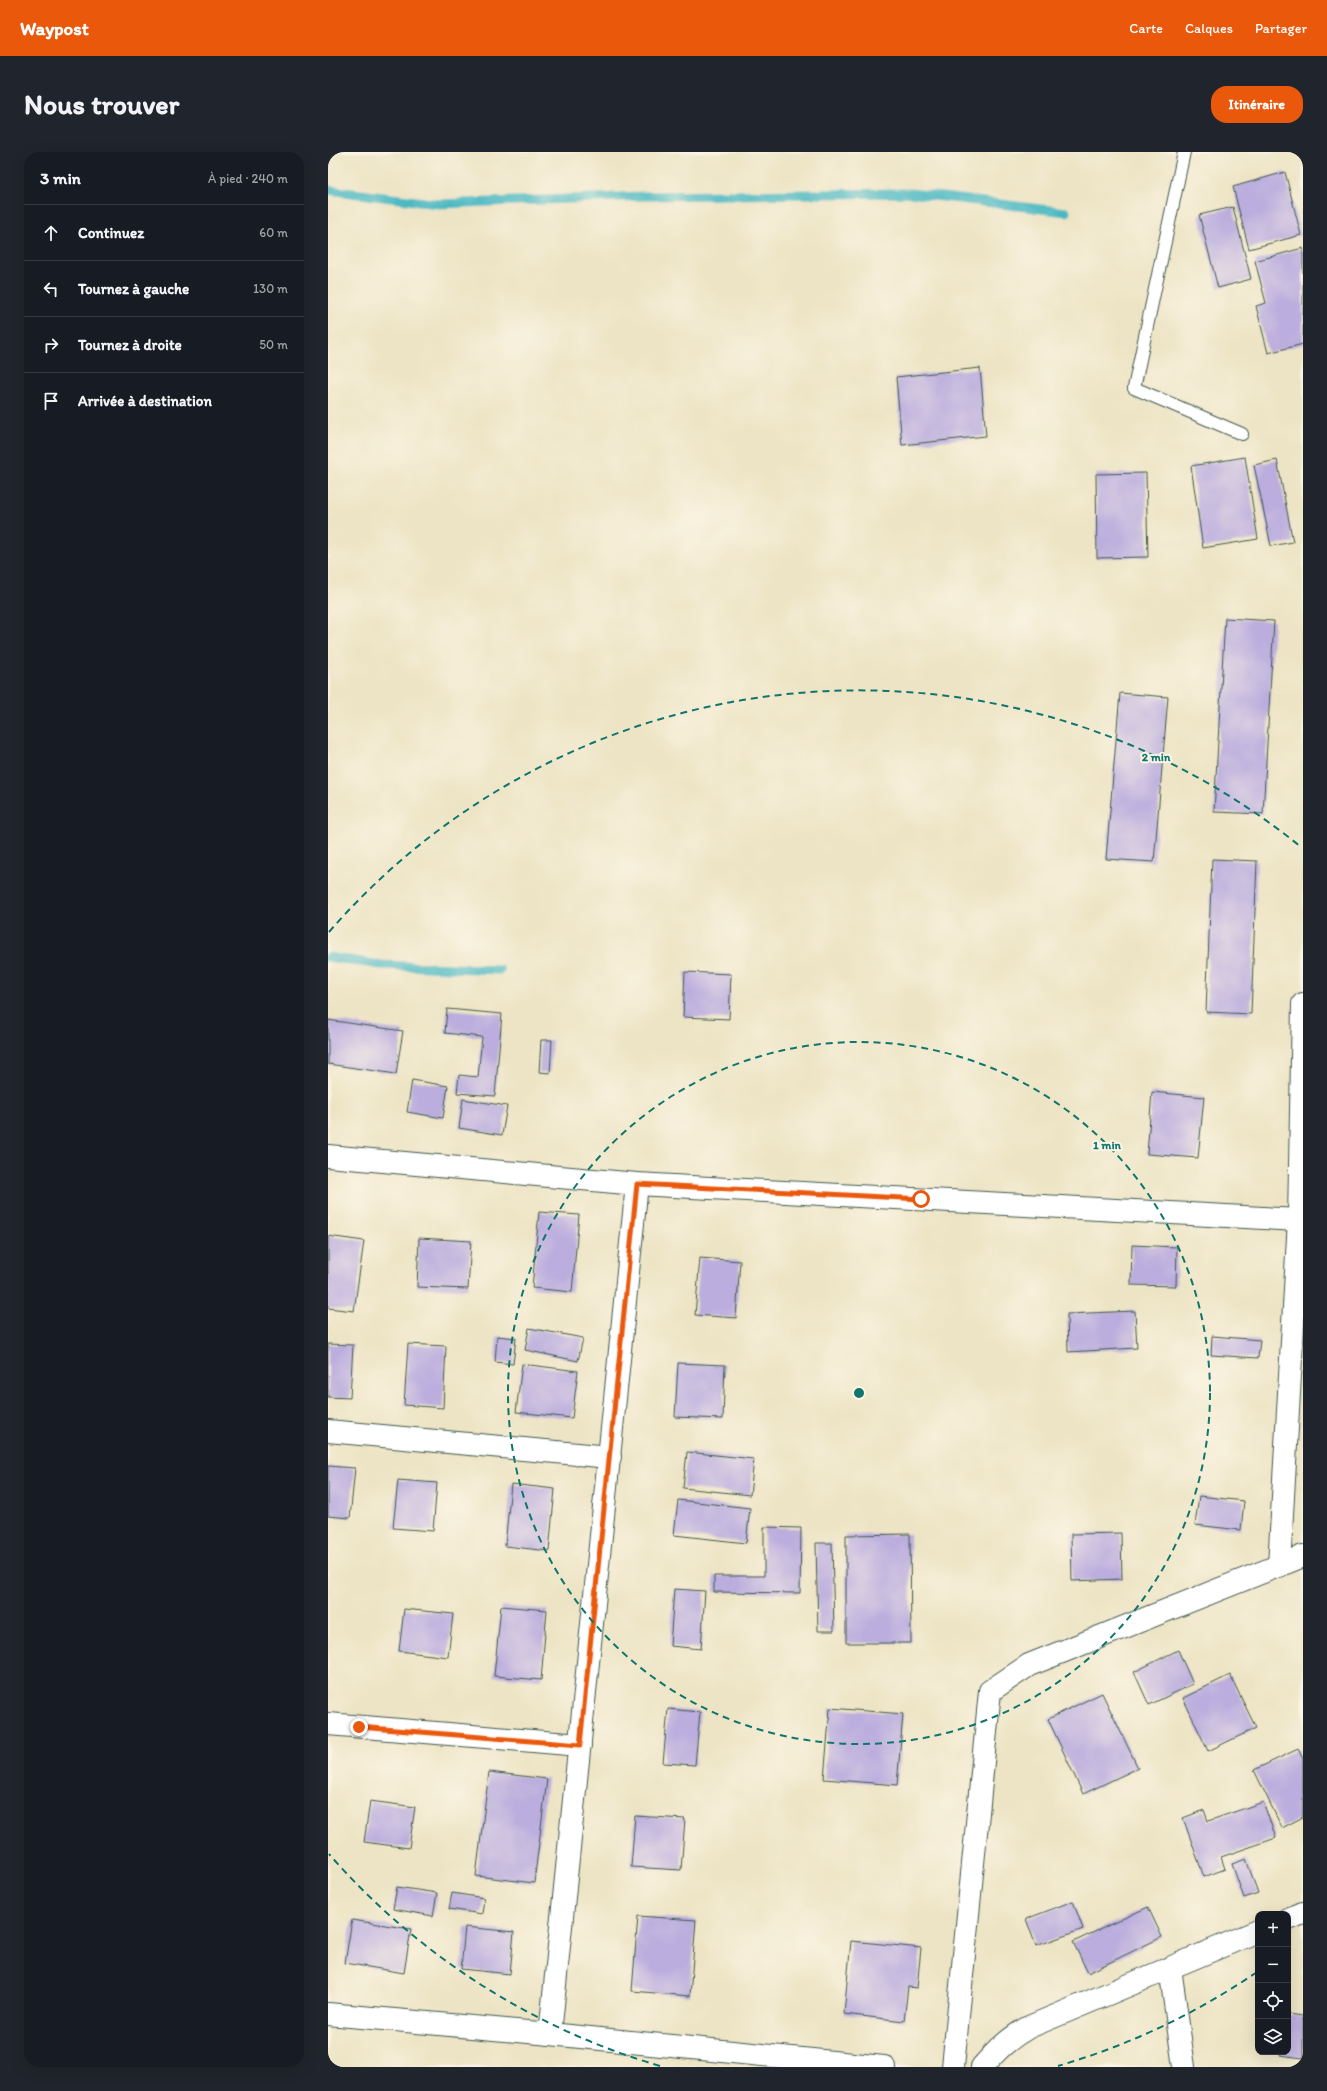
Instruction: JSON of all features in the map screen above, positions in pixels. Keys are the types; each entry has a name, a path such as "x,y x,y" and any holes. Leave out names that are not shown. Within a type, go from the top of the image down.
{"street":[{"path":"1278,1566 1301,1220 1303,1004"},
{"path":"328,1156 637,1184 1301,1220"},
{"path":"550,2034 637,1184"},
{"path":"328,1431 610,1457"},
{"path":"953,2067 990,1690 1029,1665 1303,1556"},
{"path":"328,1724 580,1745"},
{"path":"1291,1918 1303,1913"},
{"path":"982,2067 1011,2037 1023,2030 1255,1933"},
{"path":"1170,1968 1184,2067"},
{"path":"328,2014 884,2067"}],"lane":[{"path":"1184,152 1134,388 1242,434"}],"building":[{"path":"1285,172 1301,235 1249,249 1233,187"},
{"path":"1233,207 1251,279 1218,288 1199,215"},
{"path":"1303,248 1303,344 1268,353 1256,306 1266,303 1255,261"},
{"path":"980,368 986,436 902,445 896,377"},
{"path":"1245,457 1258,539 1203,548 1191,466"},
{"path":"1277,460 1293,542 1271,546 1254,465"},
{"path":"1146,473 1148,557 1097,558 1096,474"},
{"path":"1225,618 1274,621 1263,814 1214,812"},
{"path":"1120,693 1168,697 1154,862 1106,859"},
{"path":"1212,859 1257,861 1251,1014 1206,1012"},
{"path":"685,972 731,974 729,1019 683,1017"},
{"path":"447,1009 502,1014 495,1096 457,1093 459,1075 478,1077 482,1037 445,1033"},
{"path":"328,1020 403,1031 396,1074 328,1064"},
{"path":"541,1040 552,1040 550,1073 539,1072"},
{"path":"412,1080 448,1086 443,1118 407,1112"},
{"path":"1152,1092 1204,1097 1198,1158 1147,1154"},
{"path":"463,1099 507,1106 502,1135 459,1128"},
{"path":"539,1212 579,1215 572,1292 532,1288"},
{"path":"328,1236 364,1241 354,1311 328,1308"},
{"path":"419,1238 471,1241 468,1289 417,1287"},
{"path":"1132,1245 1177,1247 1176,1286 1131,1285"},
{"path":"700,1258 740,1261 736,1318 695,1315"},
{"path":"1135,1311 1137,1348 1068,1352 1067,1314"},
{"path":"529,1328 583,1338 578,1361 525,1350"},
{"path":"497,1336 516,1338 513,1364 495,1362"},
{"path":"1212,1336 1260,1340 1258,1358 1211,1355"},
{"path":"328,1344 353,1345 350,1398 328,1397"},
{"path":"408,1344 446,1346 443,1408 404,1405"},
{"path":"678,1363 725,1365 723,1419 675,1417"},
{"path":"522,1364 578,1371 572,1418 516,1412"},
{"path":"687,1452 754,1459 750,1495 683,1488"},
{"path":"328,1466 355,1468 350,1518 328,1516"},
{"path":"398,1480 437,1483 433,1531 393,1528"},
{"path":"511,1484 555,1489 549,1551 505,1546"},
{"path":"1199,1496 1244,1501 1241,1530 1195,1525"},
{"path":"678,1500 750,1508 746,1543 674,1535"},
{"path":"764,1527 801,1528 800,1593 714,1592 714,1576 764,1576"},
{"path":"1121,1533 1122,1579 1072,1581 1071,1534"},
{"path":"910,1534 911,1643 846,1643 846,1535"},
{"path":"816,1543 832,1543 834,1631 818,1631"},
{"path":"674,1589 705,1591 701,1649 670,1646"},
{"path":"501,1606 547,1610 541,1680 494,1676"},
{"path":"404,1609 453,1614 448,1657 399,1651"},
{"path":"1178,1650 1193,1684 1149,1705 1134,1672"},
{"path":"1230,1675 1256,1728 1208,1751 1183,1698"},
{"path":"1102,1693 1138,1768 1083,1794 1048,1719"},
{"path":"830,1708 903,1714 897,1785 824,1779"},
{"path":"668,1709 700,1712 695,1765 663,1763"},
{"path":"1298,1749 1303,1759 1303,1817 1282,1828 1254,1770"},
{"path":"489,1772 547,1779 534,1883 476,1876"},
{"path":"370,1801 415,1807 409,1848 364,1842"},
{"path":"1263,1802 1276,1838 1221,1857 1225,1869 1204,1877 1183,1818 1204,1810 1208,1821"},
{"path":"635,1816 685,1819 681,1870 631,1867"},
{"path":"1246,1859 1258,1893 1244,1898 1232,1864"},
{"path":"397,1887 437,1893 433,1916 393,1909"},
{"path":"452,1893 484,1898 482,1914 449,1909"},
{"path":"1073,1901 1083,1929 1036,1946 1026,1919"},
{"path":"1148,1907 1162,1937 1088,1973 1073,1942"},
{"path":"638,1916 696,1920 690,1996 632,1991"},
{"path":"352,1920 411,1929 404,1973 345,1963"},
{"path":"465,1927 514,1932 510,1974 461,1969"},
{"path":"851,1941 921,1948 917,1988 908,1987 904,2021 844,2014"},
{"path":"1291,2014 1303,2016 1303,2058 1280,2055 1291,2055"}],"waterway":[{"path":"328,190 439,204 647,196 910,193 1066,212"},
{"path":"328,957 381,965 500,970"}],"route":[{"path":"359,1727 580,1745 637,1184 921,1199"}]}
